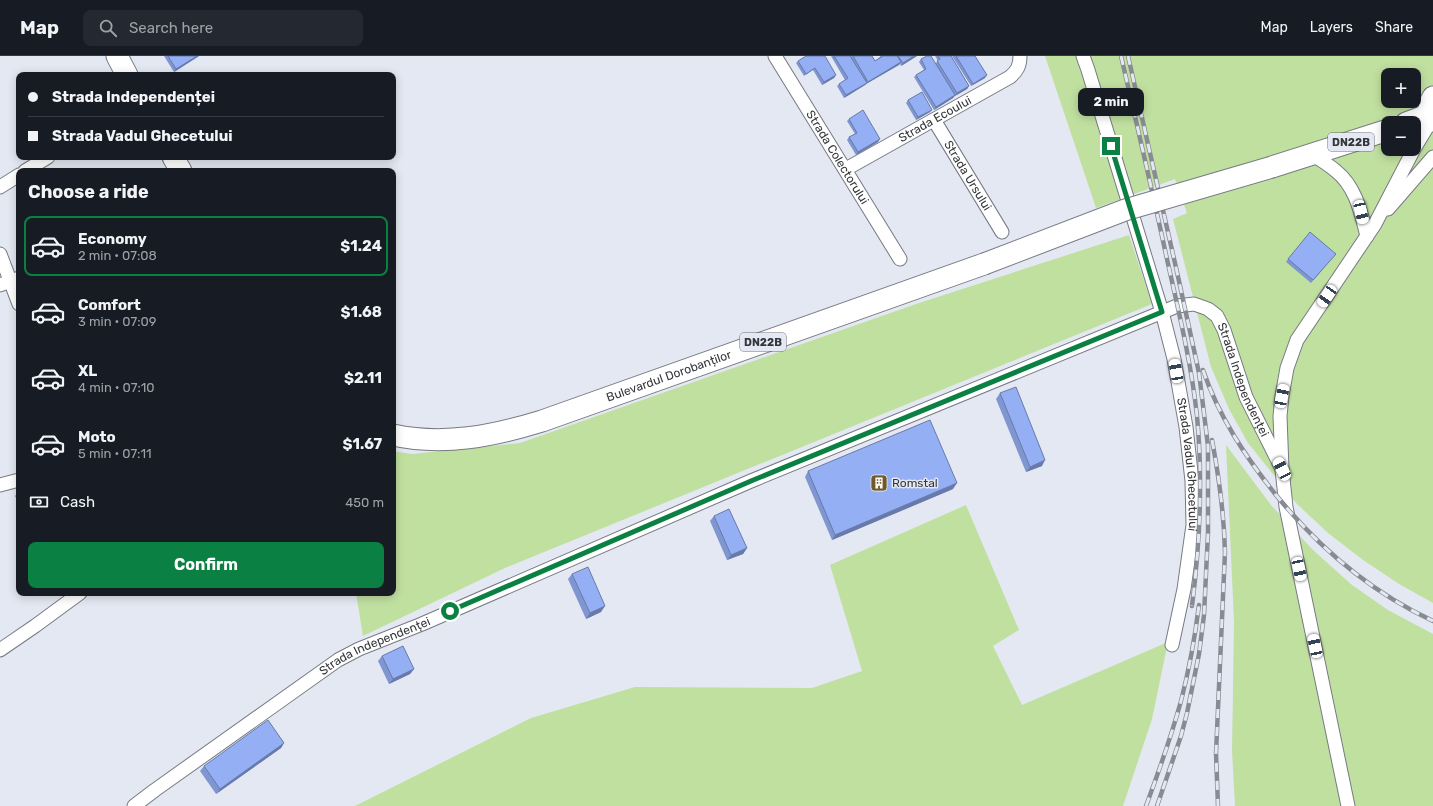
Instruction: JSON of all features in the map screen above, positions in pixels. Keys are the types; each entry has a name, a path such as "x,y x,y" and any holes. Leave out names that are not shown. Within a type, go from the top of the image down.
{"main road":[{"path":"117,56 125,72"},
{"path":"1421,117 1432,113"},
{"name":"DN22B","path":"1313,155 1381,132"},
{"name":"Bulevardul Dorobanților","path":"396,435 441,440 475,438 512,430 549,419 984,264 1125,210 1313,155"}],"street":[{"name":"Strada Vadul Ghecetului","path":"1083,56 1162,312 1174,359 1185,421 1192,480 1193,525 1184,589 1172,645"},
{"name":"Strada Colectorului","path":"779,58 900,259"},
{"name":"Strada Ecoului","path":"846,169 1010,77 1014,73 1020,60"},
{"path":"1421,135 1432,113"},
{"name":"Strada Ursului","path":"934,120 1002,232"},
{"path":"1313,155 1336,171 1348,184 1357,199 1367,236"},
{"path":"1348,806 1286,507 1282,469 1280,416 1287,368 1297,340 1375,224 1410,156"},
{"path":"1375,224 1433,157"},
{"path":"30,168 43,160"},
{"path":"0,187 16,177"},
{"path":"0,254 16,296"},
{"name":"Strada Independenței","path":"134,806 338,660 359,649 422,624 751,481 1177,306 1194,304 1208,309 1217,316 1224,330 1246,397 1282,469"},
{"path":"0,485 16,481"},
{"path":"0,650 76,596"}],"green space":[{"path":"1045,56 1433,56 1433,603 1399,584 1363,560 1328,533 1297,504 1248,443 1229,409 1211,367 1173,219 1187,213 1175,179 1096,208"},
{"path":"1129,235 1152,304 505,568 363,636 356,596 396,596 396,451 412,454 520,443 916,304"},
{"path":"1226,445 1271,505 1313,550 1352,585 1388,610 1433,634 1433,806 1235,806 1232,751 1234,622"},
{"path":"966,505 1019,630 993,646 1022,705 1168,642 1152,719 1123,806 355,806 531,718 635,687 812,688 862,671 830,565"}],"building":[{"path":"168,56 197,56 176,69"},
{"path":"806,56 825,56 836,75 824,82 815,68 806,74 798,61"},
{"path":"834,56 850,56 867,83 846,95 839,84 848,78"},
{"path":"853,56 872,56 875,61 883,56 897,56 901,62 868,82"},
{"path":"898,56 914,56 903,63"},
{"path":"931,56 955,95 936,107 916,75 926,69 921,59"},
{"path":"938,56 951,56 969,86 957,93 937,61 940,59"},
{"path":"956,56 975,56 987,75 973,84"},
{"path":"922,92 932,110 918,117 908,100"},
{"path":"863,110 880,139 858,152 849,137 857,133 849,119"},
{"path":"1310,232 1336,254 1313,280 1288,259"},
{"path":"1016,387 1045,460 1030,467 1000,393"},
{"name":"Romstal","path":"930,420 957,483 835,535 808,471"},
{"path":"729,509 747,548 731,555 714,516"},
{"path":"588,567 605,606 590,613 572,574"},
{"path":"403,646 414,669 393,679 382,656"},
{"path":"268,720 284,743 220,789 204,766"}],"railway":[{"path":"1121,56 1179,312 1197,416 1200,464 1200,511 1192,606"},
{"path":"1128,56 1199,373 1208,446 1208,533 1204,615 1199,654 1181,736 1157,806"},
{"path":"1203,370 1217,404 1243,451 1276,495 1310,533 1328,551 1367,582 1388,597 1433,621"},
{"path":"1212,440 1221,496 1225,552 1216,753 1218,806"},
{"path":"1146,806 1165,754 1181,701 1192,653 1199,605"}],"place":[{"name":"Romstal","path":"879,483"}],"route":[{"path":"450,611 751,481 1162,312 1111,146"}]}
